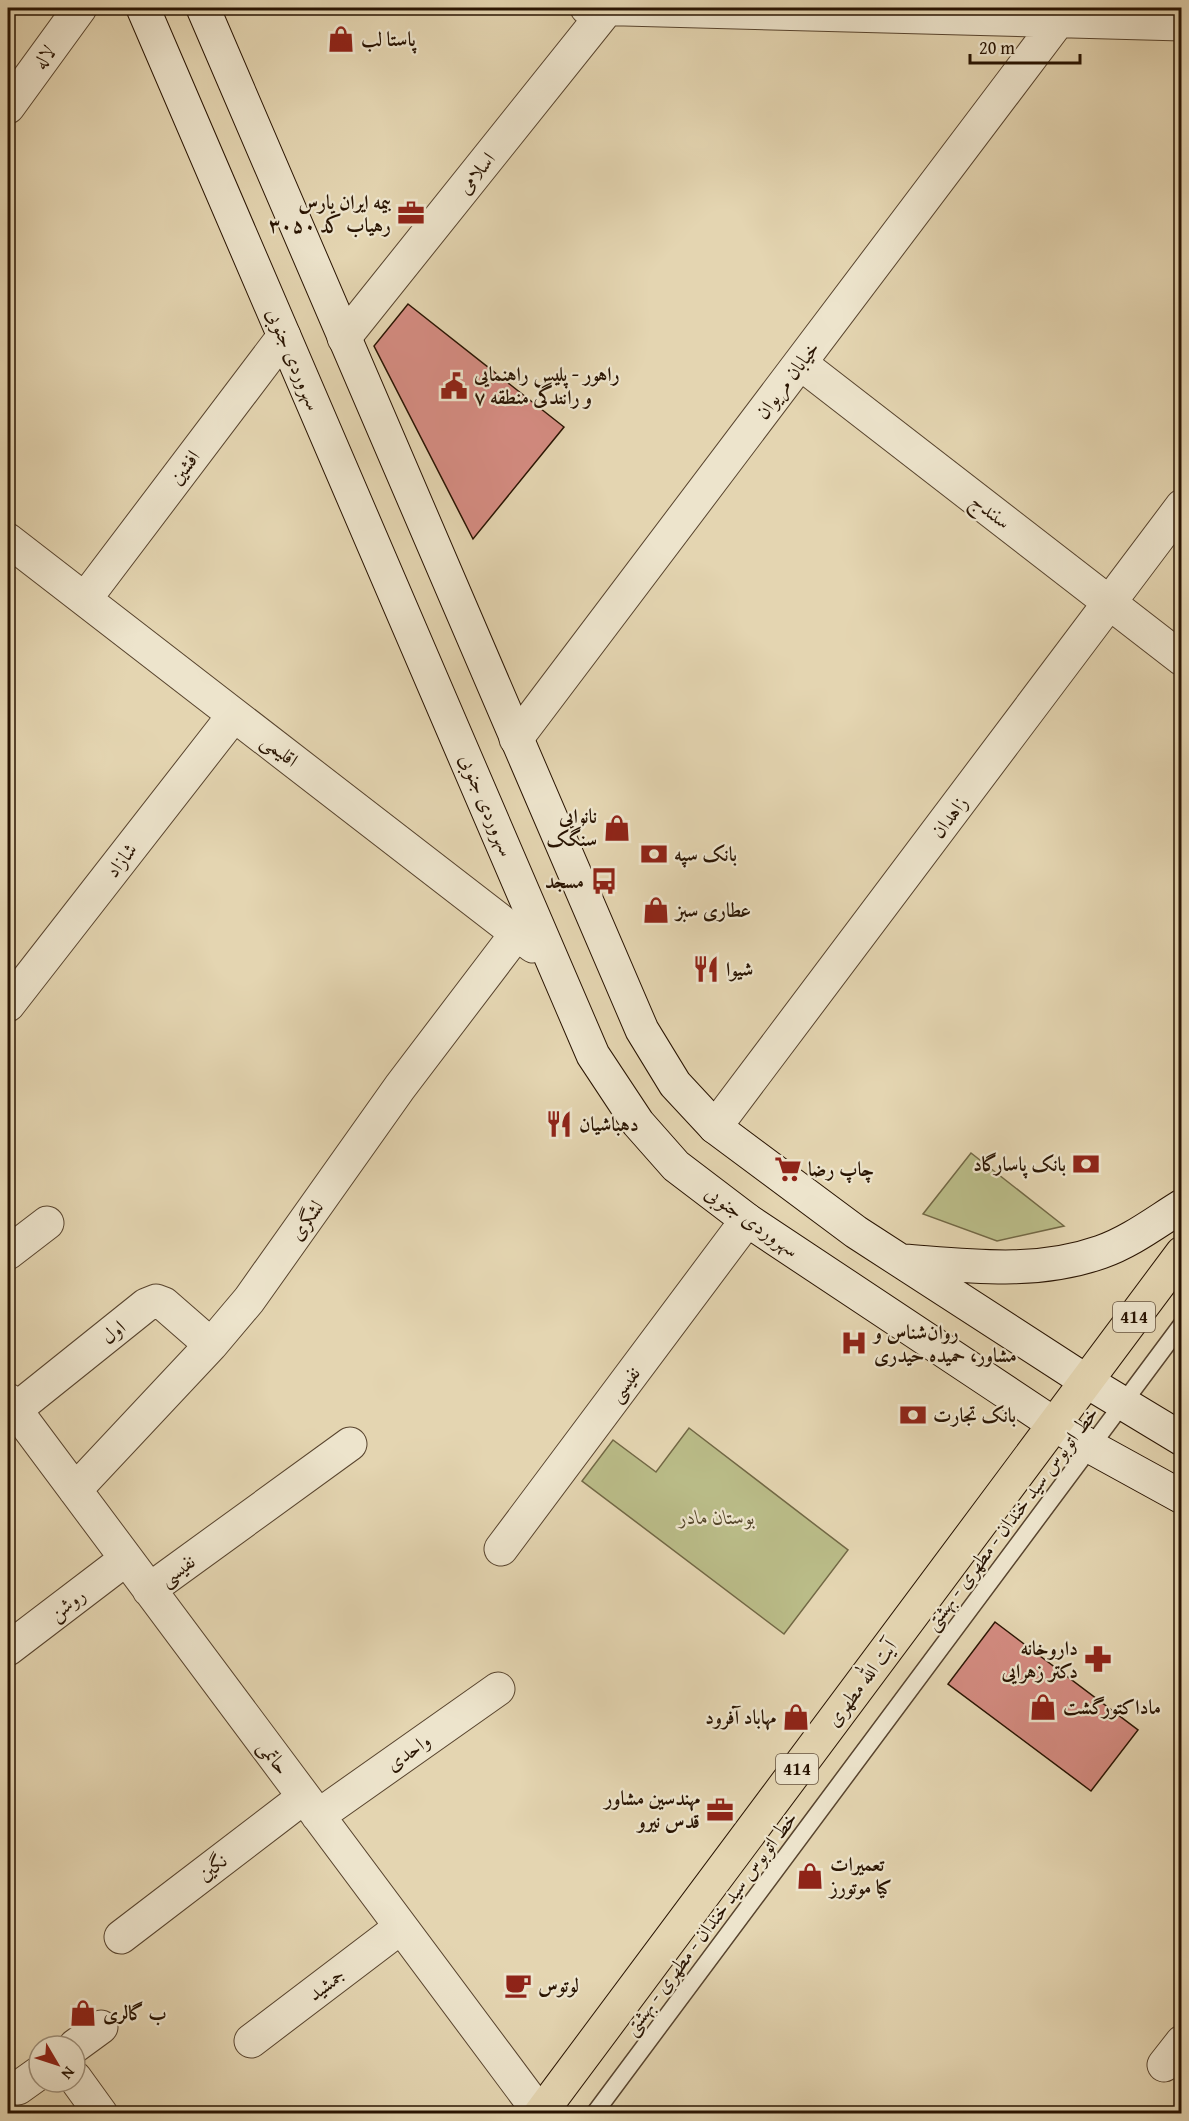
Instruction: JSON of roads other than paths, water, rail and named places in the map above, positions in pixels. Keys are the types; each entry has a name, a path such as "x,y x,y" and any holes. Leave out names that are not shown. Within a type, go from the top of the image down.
{"main road":[{"name":"آیت الله مطهری","path":"540,2114 1182,1252"}],"street":[{"name":"لاله","path":"8,107 80,8"},
{"name":"سهروردی جنوبی","path":"143,8 593,1055 638,1123 676,1166 747,1220 1054,1424 1182,1497"},
{"path":"203,8 642,1030 675,1084 715,1126 856,1232 1086,1381 1182,1439"},
{"path":"587,8 1063,14 1182,24"},
{"name":"اسلامی","path":"344,338 608,8"},
{"name":"خیابان مریوان","path":"516,739 1063,14"},
{"name":"افشین","path":"85,599 284,336"},
{"name":"سنندج","path":"800,363 1182,659"},
{"name":"زاهدان","path":"715,1126 1182,506"},
{"name":"اقلیمی","path":"8,540 553,961"},
{"name":"شازاد","path":"8,1005 234,715"},
{"path":"468,761 516,739"},
{"name":"لشگری","path":"75,1490 211,1345 249,1300 400,1087 517,933"},
{"path":"899,1261 982,1268 1046,1266 1102,1251 1124,1241 1182,1206"},
{"name":"نفیسی","path":"501,1549 747,1220"},
{"path":"8,1253 47,1223"},
{"name":"اول","path":"11,1405 146,1305 156,1301 164,1304 211,1345"},
{"name":"حاتمی","path":"11,1405 540,2114"},
{"name":"نفیسی","path":"149,1590 350,1444"},
{"name":"روشن","path":"8,1649 126,1558"},
{"name":"واحدی","path":"311,1807 498,1689"},
{"name":"نگین","path":"121,1938 311,1807"},
{"name":"جمشید","path":"251,2041 401,1927"},
{"path":"87,2037 101,2027"},
{"path":"87,2094 101,2114"}],"lane":[{"name":"خط اتوبوس سید خندان - مطهری - بهشتی","path":"594,2114 1182,1324"}],"place":[{"name":"پاستا لب","path":"341,39"},
{"name":"بیمه ایران پارس رهیاب کد ۳۰۵۰","path":"411,213"},
{"name":"راهور - پلیس راهنمایی و رانندگی منطقه ۷","path":"454,386"},
{"name":"نانوایی سنگک","path":"617,828"},
{"name":"بانک سپه","path":"654,854"},
{"name":"مسجد","path":"604,881"},
{"name":"عطاری سبز","path":"656,910"},
{"name":"شیوا","path":"706,969"},
{"name":"دهباشیان","path":"559,1124"},
{"name":"بانک پاسارگاد","path":"1086,1164"},
{"name":"چاپ رضا","path":"788,1169"},
{"name":"روان‌شناس و مشاور، حمیده حیدری","path":"854,1343"},
{"name":"بانک تجارت","path":"913,1415"},
{"name":"داروخانه دکتر زهرایی","path":"1098,1659"},
{"name":"ماداکتورگشت","path":"1043,1707"},
{"name":"مهاباد آفرود","path":"796,1717"},
{"name":"مهندسین مشاور قدس نیرو","path":"720,1810"},
{"name":"تعمیرات کیا موتورز","path":"810,1876"},
{"name":"لوتوس","path":"518,1985"},
{"name":"ب گالری","path":"83,2013"}],"park label":[{"name":"بوستان مادر","path":"717,1517"}]}
